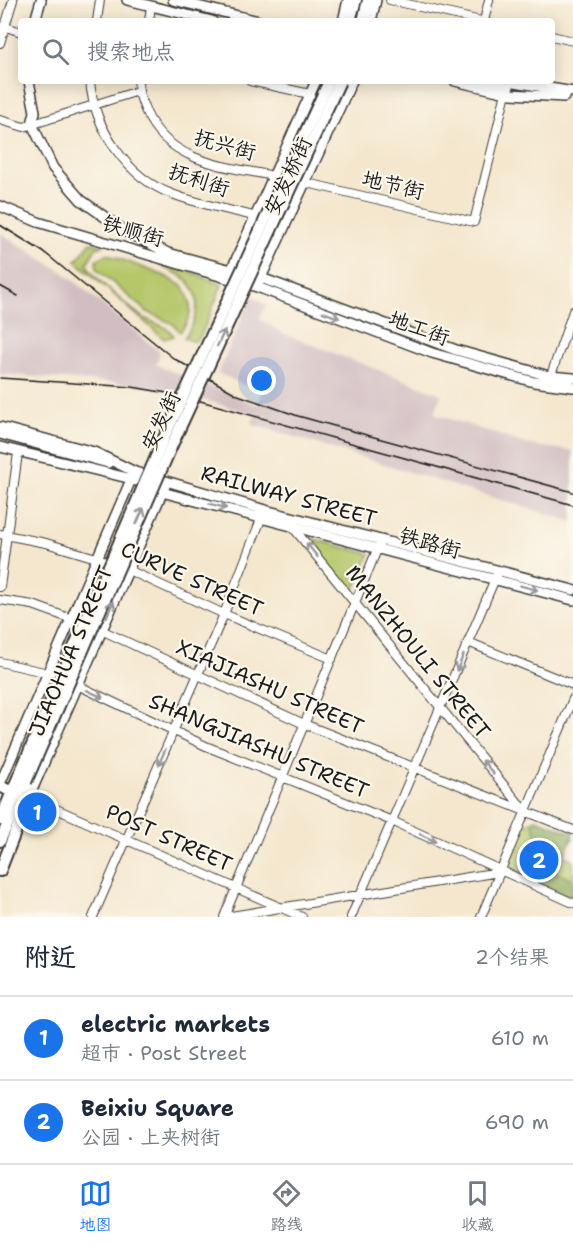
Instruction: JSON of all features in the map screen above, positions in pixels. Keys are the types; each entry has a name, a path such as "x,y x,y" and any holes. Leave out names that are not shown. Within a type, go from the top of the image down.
{"highway":[{"path":"351,18 356,0"},
{"path":"364,18 368,0"},
{"name":"安发街","path":"22,781 149,471 328,84"},
{"name":"安发街","path":"22,781 172,445 339,84"},
{"path":"0,806 22,781"},
{"path":"0,853 15,818 11,791"},
{"name":"JIAOHUA STREET","path":"0,820 11,791"},
{"name":"JIAOHUA STREET","path":"0,841 11,791"},
{"name":"JIAOHUA STREET","path":"0,871 11,791"}],"main road":[{"path":"30,18 35,0"},
{"path":"36,18 41,0"},
{"path":"127,0 204,13"},
{"path":"173,0 247,18"},
{"path":"344,18 348,0"},
{"path":"372,18 376,0"},
{"path":"151,3 202,18"},
{"path":"24,84 32,124"},
{"path":"30,84 35,112 32,124"},
{"name":"安发桥街","path":"230,274 315,84"},
{"name":"安发桥街","path":"259,283 351,84"},
{"path":"468,84 506,93 570,96"},
{"path":"502,84 570,96"},
{"path":"521,84 570,96"},
{"name":"铁顺街","path":"32,124 44,152 72,191 94,211 126,232 168,253 259,283"},
{"name":"铁顺街","path":"0,206 38,222 230,274"},
{"name":"地工街","path":"259,283 432,353 573,387"},
{"name":"地工街","path":"549,380 573,378"},
{"name":"RAILWAY STREET","path":"0,427 94,452 133,476 167,482 263,514 283,514 497,575 573,590"},
{"path":"0,434 133,476"},
{"path":"0,439 70,456"},
{"name":"铁路街","path":"0,447 133,476 162,492 263,514 292,525 380,543"},
{"name":"JIAOHUA STREET","path":"11,791 48,673 133,476"},
{"name":"JIAOHUA STREET","path":"11,791 77,685 167,482"},
{"path":"497,575 573,600"}],"street":[{"path":"0,43 2,26 13,0"},
{"path":"97,18 100,0"},
{"path":"390,0 470,18"},
{"path":"484,18 489,0"},
{"path":"148,18 151,3"},
{"path":"2,26 18,31"},
{"path":"555,37 573,41"},
{"name":"抚利街","path":"91,84 95,104 114,147 127,163 153,184 172,194 284,225"},
{"name":"抚兴街","path":"138,84 138,91 153,126 175,148 194,158 305,182"},
{"path":"264,84 310,94"},
{"path":"0,120 24,127 138,91"},
{"name":"地节街","path":"305,182 474,222 506,93"},
{"path":"549,380 573,311"},
{"path":"0,587 3,534 18,453"},
{"path":"93,917 124,840 224,614 263,514"},
{"name":"MANZHOULI STREET","path":"283,514 526,812"},
{"name":"CURVE STREET","path":"3,534 99,557 224,614 332,659"},
{"path":"380,543 225,917 500,872"},
{"path":"351,917 497,575"},
{"name":"XIAJIASHU STREET","path":"0,600 33,605 72,618 304,724 573,830"},
{"path":"468,642 573,686"},
{"name":"SHANGJIASHU STREET","path":"0,662 48,673 77,685 174,731 392,821 500,872 573,903"},
{"path":"481,917 573,699"},
{"name":"POST STREET","path":"11,791 302,917"}],"shaded area":[{"path":"0,233 63,272 160,352 156,365 257,405 262,393 218,373 252,296 267,305 259,319 284,334 441,394 435,414 529,445 573,451 573,522 252,424 255,414 175,392 130,384 0,374"}],"green space":[{"path":"91,242 103,246 96,248 87,263 89,268 111,292 76,261"},
{"path":"107,254 165,276 184,287 189,299 190,311 180,332 173,324 146,311 97,269 96,260"},
{"path":"160,264 194,273 222,285 201,336 194,342 184,338 196,313 196,297 193,289 188,281"},
{"path":"113,294 146,319 171,332 174,336 164,339"},
{"path":"305,537 370,554 356,587 346,590"},
{"path":"536,819 573,837 564,856 573,860 573,901 507,872 504,866 524,825"},
{"path":"536,819 573,833 564,857 543,853 532,821"},
{"path":"538,864 573,880 573,898 515,873"}],"tunnel":[{"path":"204,13 224,18"}],"railway":[{"path":"0,225 45,253 173,358 238,395 298,416 573,492"},
{"path":"0,286 18,296"},
{"path":"0,378 132,387 179,395 573,505"}],"place":[{"name":"electric markets","path":"37,812"},
{"name":"Beixiu Square","path":"539,860"}]}
